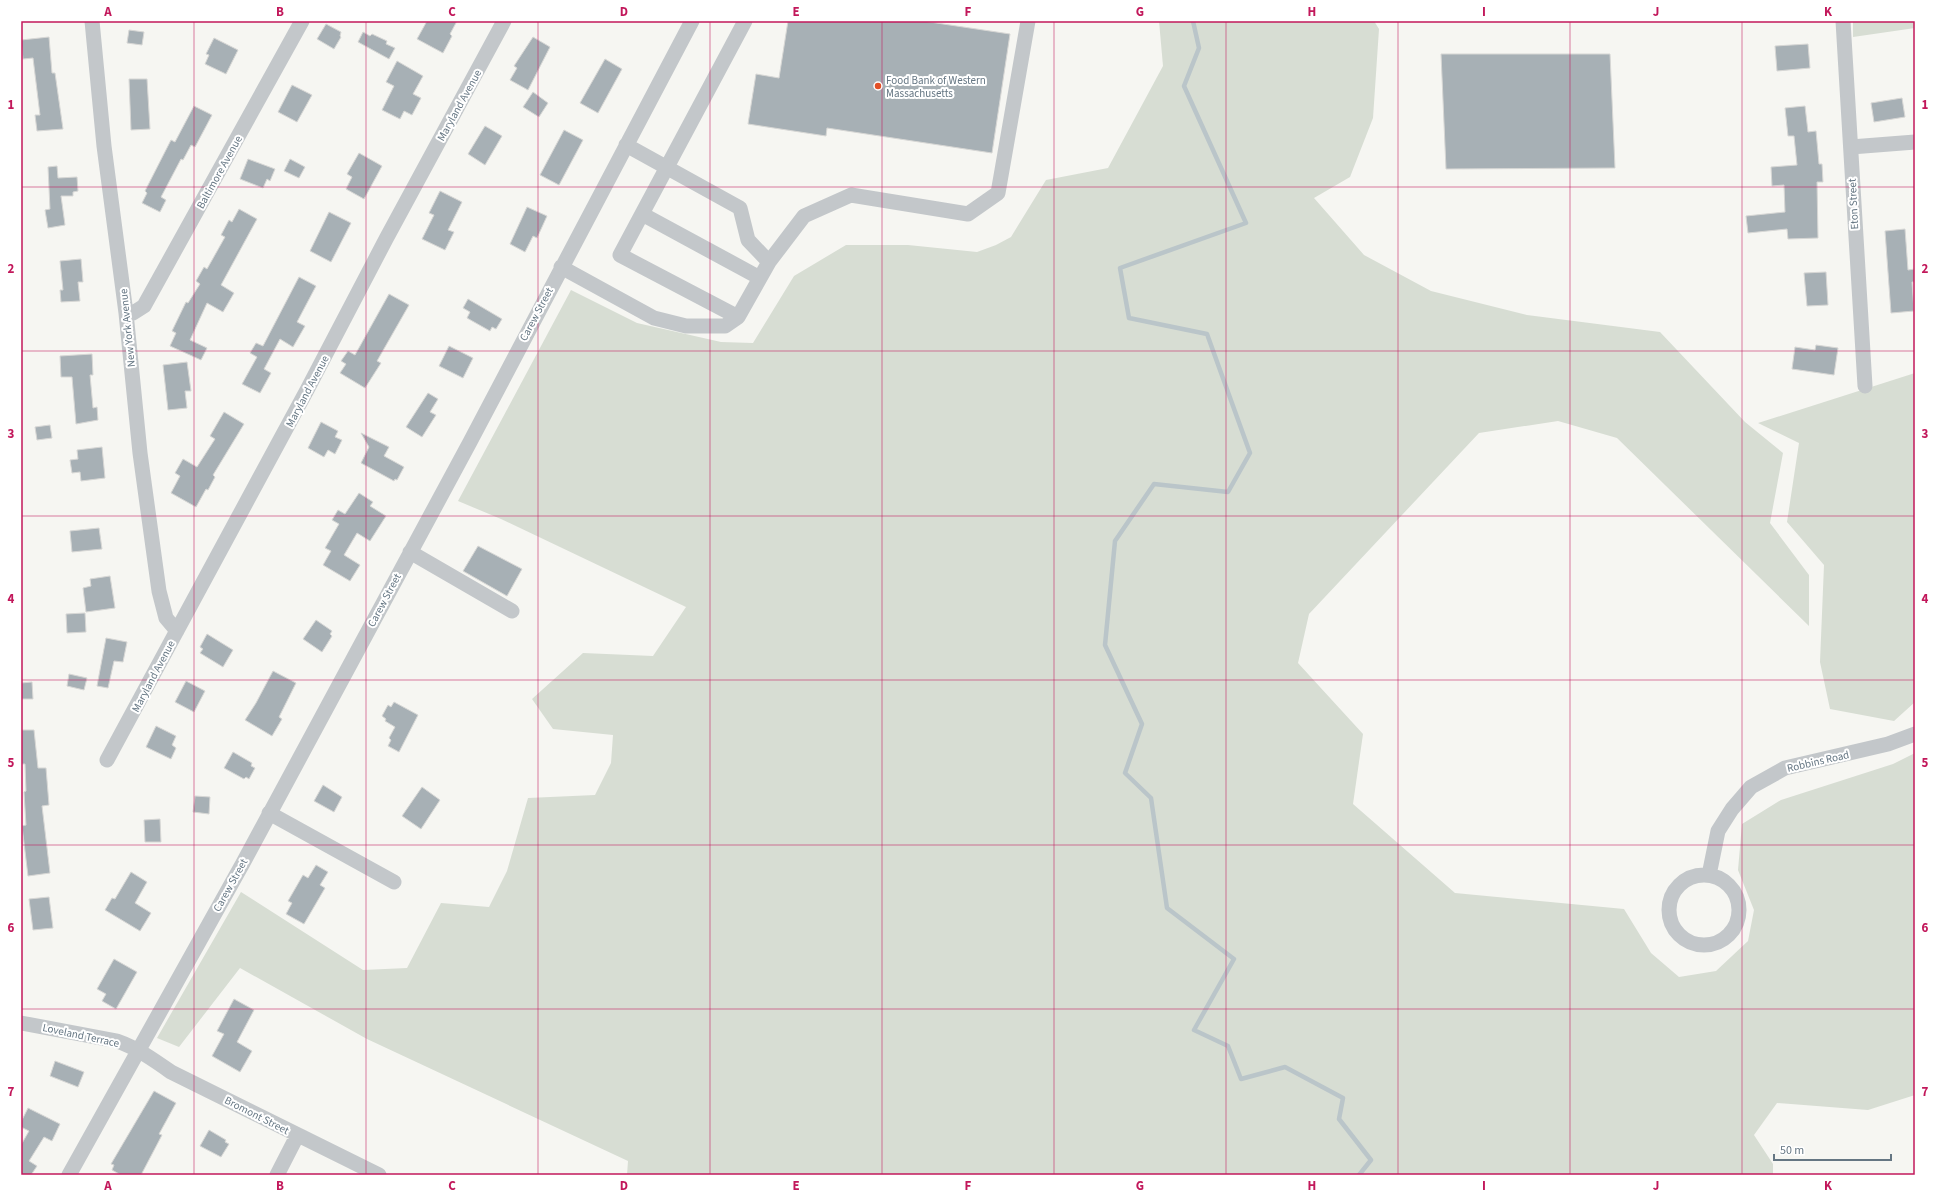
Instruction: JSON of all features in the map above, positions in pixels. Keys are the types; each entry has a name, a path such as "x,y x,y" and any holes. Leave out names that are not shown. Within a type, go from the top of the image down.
{"street":[{"name":"New York Avenue","path":"92,21 104,146 126,313 140,453 159,591 166,618 177,631"},
{"name":"Baltimore Avenue","path":"126,313 133,313 144,306 302,21"},
{"name":"Maryland Avenue","path":"107,760 311,384 386,239 504,21"},
{"name":"Carew Street","path":"69,1175 270,813 692,21"},
{"path":"738,317 620,255 745,21"},
{"path":"561,268 654,318 686,326 725,326 738,317 769,262 804,216 851,195 968,214 998,193 1028,21"},
{"name":"Eton Street","path":"1843,21 1851,147 1852,197 1865,386"},
{"path":"1851,147 1915,142"},
{"path":"626,145 740,208 748,240 769,262"},
{"path":"642,214 760,278"},
{"path":"410,552 512,611"},
{"name":"Robbins Road","path":"1709,875 1718,831 1732,809 1751,787 1785,768 1888,744 1915,734"},
{"path":"270,813 394,882"},
{"path":"1697,875 1709,875 1720,879 1732,890 1739,905 1738,916 1734,927 1722,939 1706,944 1695,943 1684,939 1676,931 1670,920 1669,908 1671,897 1677,887 1686,879 1697,875"},
{"name":"Loveland Terrace","path":"21,1023 117,1041 139,1051"},
{"name":"Bromont Street","path":"139,1051 171,1072 297,1136 379,1175"},
{"path":"278,1175 297,1136"}],"shaded area":[{"path":"1159,21 1374,21 1379,29 1373,118 1350,177 1314,198 1364,255 1431,291 1527,315 1660,332 1745,422 1783,453 1770,523 1809,575 1809,626 1617,438 1558,421 1479,433 1309,614 1298,663 1363,734 1353,804 1455,893 1624,909 1651,953 1679,977 1716,971 1748,941 1754,910 1738,870 1742,824 1781,800 1893,764 1915,753 1915,1095 1868,1110 1777,1103 1754,1135 1773,1164 1773,1175 627,1175 628,1161 367,1039 240,968 179,1047 157,1038 241,892 363,970 407,968 441,903 489,907 507,871 528,798 595,795 611,763 613,735 553,729 532,699 583,653 653,656 686,607 501,519 458,501 571,290 637,323 721,342 753,343 794,276 846,245 908,245 977,252 996,245 1011,237 1046,180 1108,168 1163,66"},
{"path":"1853,21 1915,21 1915,28 1853,37"},
{"path":"1915,373 1915,702 1894,721 1830,709 1820,662 1824,565 1787,522 1799,443 1758,423"}],"building":[{"path":"427,21 457,21 450,34 452,36 443,53 417,39"},
{"name":"Food Bank of Western Massachusetts","path":"788,21 923,21 1010,34 992,153 827,128 826,136 748,124 756,74 779,78"},
{"path":"326,24 341,32 341,37 334,49 317,39"},
{"path":"129,30 144,32 142,45 127,43"},
{"path":"363,32 370,36 372,34 387,41 386,44 395,48 389,59 358,42"},
{"path":"49,37 52,73 55,73 63,129 37,131 35,115 40,115 33,58 23,59 21,40"},
{"path":"533,37 550,47 528,90 510,80 517,68 514,66"},
{"path":"214,38 238,50 226,74 205,64 209,55 206,54"},
{"path":"1808,44 1810,68 1777,71 1775,46"},
{"path":"1441,54 1610,54 1615,168 1446,169"},
{"path":"605,59 622,69 598,113 580,103"},
{"path":"397,61 423,76 413,94 421,98 412,115 404,111 400,119 382,110 394,86 386,82"},
{"path":"129,79 147,79 150,129 131,130"},
{"path":"292,85 312,95 297,122 278,112"},
{"path":"533,92 548,103 539,117 523,107"},
{"path":"1902,98 1905,117 1874,122 1871,103"},
{"path":"194,106 212,115 195,147 191,145 183,160 181,159 161,197 166,200 160,212 142,203 147,193 145,191 171,140 175,142"},
{"path":"1805,106 1808,132 1816,131 1819,164 1822,164 1823,182 1817,182 1818,238 1788,239 1787,229 1748,233 1746,216 1785,212 1784,185 1772,186 1771,167 1797,165 1794,136 1788,136 1785,108"},
{"path":"485,126 502,136 485,165 468,154"},
{"path":"564,130 583,140 559,185 540,175"},
{"path":"359,153 382,166 364,199 346,189 352,177 347,174"},
{"path":"248,159 275,169 270,181 267,179 263,188 240,179"},
{"path":"290,159 305,167 299,178 284,171"},
{"path":"57,166 58,178 77,177 78,191 73,192 73,196 61,196 65,225 48,228 45,210 50,209 48,167"},
{"path":"440,191 462,202 448,230 454,232 445,250 422,239 434,215 429,213"},
{"path":"527,207 547,216 537,238 533,236 525,252 510,244"},
{"path":"239,209 257,219 221,285 234,293 223,312 207,303 190,340 207,348 201,360 170,346 176,333 172,331 186,302 188,303 200,284 196,281 204,267 207,269 225,237 221,235 229,220 232,222"},
{"path":"329,212 351,223 331,262 310,251"},
{"path":"1905,229 1908,270 1915,269 1915,282 1912,282 1914,311 1891,313 1885,231"},
{"path":"81,259 83,282 78,282 80,301 61,302 60,290 63,290 60,261"},
{"path":"1826,272 1828,305 1807,306 1804,273"},
{"path":"299,277 316,286 297,322 305,326 293,347 280,339 264,369 271,373 260,393 242,384 257,357 250,353 256,343 263,346"},
{"path":"389,294 409,305 377,361 381,363 365,388 340,373 346,364 341,361 348,351 355,355"},
{"path":"468,299 502,319 496,329 492,327 490,331 467,318 470,312 463,308"},
{"path":"1816,345 1838,348 1834,375 1792,369 1795,347 1815,350"},
{"path":"449,346 473,358 463,378 439,366"},
{"path":"92,354 93,375 90,375 93,408 97,407 98,420 76,424 72,377 61,377 60,356"},
{"path":"187,362 191,391 185,391 187,408 168,410 163,365"},
{"path":"428,393 438,399 430,412 436,415 422,437 406,427"},
{"path":"224,412 244,424 213,475 215,477 208,490 206,489 196,507 171,493 180,476 175,473 183,459 197,467 215,439 210,436"},
{"path":"321,422 338,431 335,437 342,440 335,454 328,450 324,457 308,448"},
{"path":"50,425 52,438 37,440 35,427"},
{"path":"361,433 389,447 384,456 404,467 397,480 395,479 394,481 361,463 369,447"},
{"path":"102,447 105,478 81,481 80,472 72,473 70,460 78,459 77,450"},
{"path":"359,493 373,502 370,506 386,516 370,541 357,533 344,555 360,565 350,581 323,565 331,551 325,548 339,524 332,520 338,510 345,514"},
{"path":"99,528 102,549 72,552 70,531"},
{"path":"478,546 522,569 507,596 463,571"},
{"path":"110,576 115,608 86,612 83,588 91,586 90,579"},
{"path":"85,613 86,632 67,633 66,614"},
{"path":"316,620 332,631 330,634 332,636 322,652 303,639"},
{"path":"207,634 233,650 223,667 200,653 203,649 200,647"},
{"path":"106,638 127,642 123,662 114,661 108,688 97,686"},
{"path":"273,671 296,683 279,717 282,719 272,736 245,720"},
{"path":"69,674 87,678 84,690 67,686"},
{"path":"186,681 205,691 194,712 175,702"},
{"path":"32,682 33,699 21,699 21,683"},
{"path":"394,702 418,715 399,752 388,746 391,740 389,738 395,727 385,721 386,719 382,716 388,705 391,707"},
{"path":"156,726 176,736 172,745 176,748 171,759 146,747"},
{"path":"21,730 34,730 38,768 46,768 49,805 42,806 50,873 28,876 22,826 26,825 24,792 26,791 25,764 21,764"},
{"path":"233,752 252,763 251,766 255,768 249,779 246,777 244,779 224,768"},
{"path":"323,785 342,797 334,812 314,801"},
{"path":"422,787 440,800 421,829 402,816"},
{"path":"195,796 210,797 209,814 193,812"},
{"path":"160,819 161,842 145,842 144,820"},
{"path":"316,865 328,872 320,885 325,888 304,924 286,914 292,903 288,901 303,875 308,878"},
{"path":"131,872 147,882 135,903 151,913 140,931 105,910 112,898 115,899"},
{"path":"49,897 53,928 33,930 29,899"},
{"path":"114,959 137,972 116,1009 102,1001 106,994 97,989"},
{"path":"234,999 254,1010 237,1042 252,1051 240,1072 212,1056 224,1034 217,1031"},
{"path":"55,1061 84,1072 78,1087 50,1076"},
{"path":"154,1091 176,1103 159,1134 162,1135 141,1175 121,1175 112,1170 114,1165 111,1164"},
{"path":"28,1108 60,1124 52,1141 44,1137 29,1161 37,1166 31,1175 21,1175 21,1145 29,1131 21,1127 21,1122"},
{"path":"209,1130 226,1140 225,1142 229,1144 221,1157 200,1146"}],"waterway":[{"path":"1193,21 1199,48 1184,86 1246,223 1120,268 1129,318 1207,334 1250,453 1228,492 1154,484 1115,541 1105,645 1142,724 1125,773 1151,798 1167,908 1234,959 1194,1030 1228,1046 1241,1079 1285,1067 1343,1098 1339,1119 1371,1160 1359,1175"}],"place":[{"name":"Food Bank of Western Massachusetts","path":"878,86"}]}
